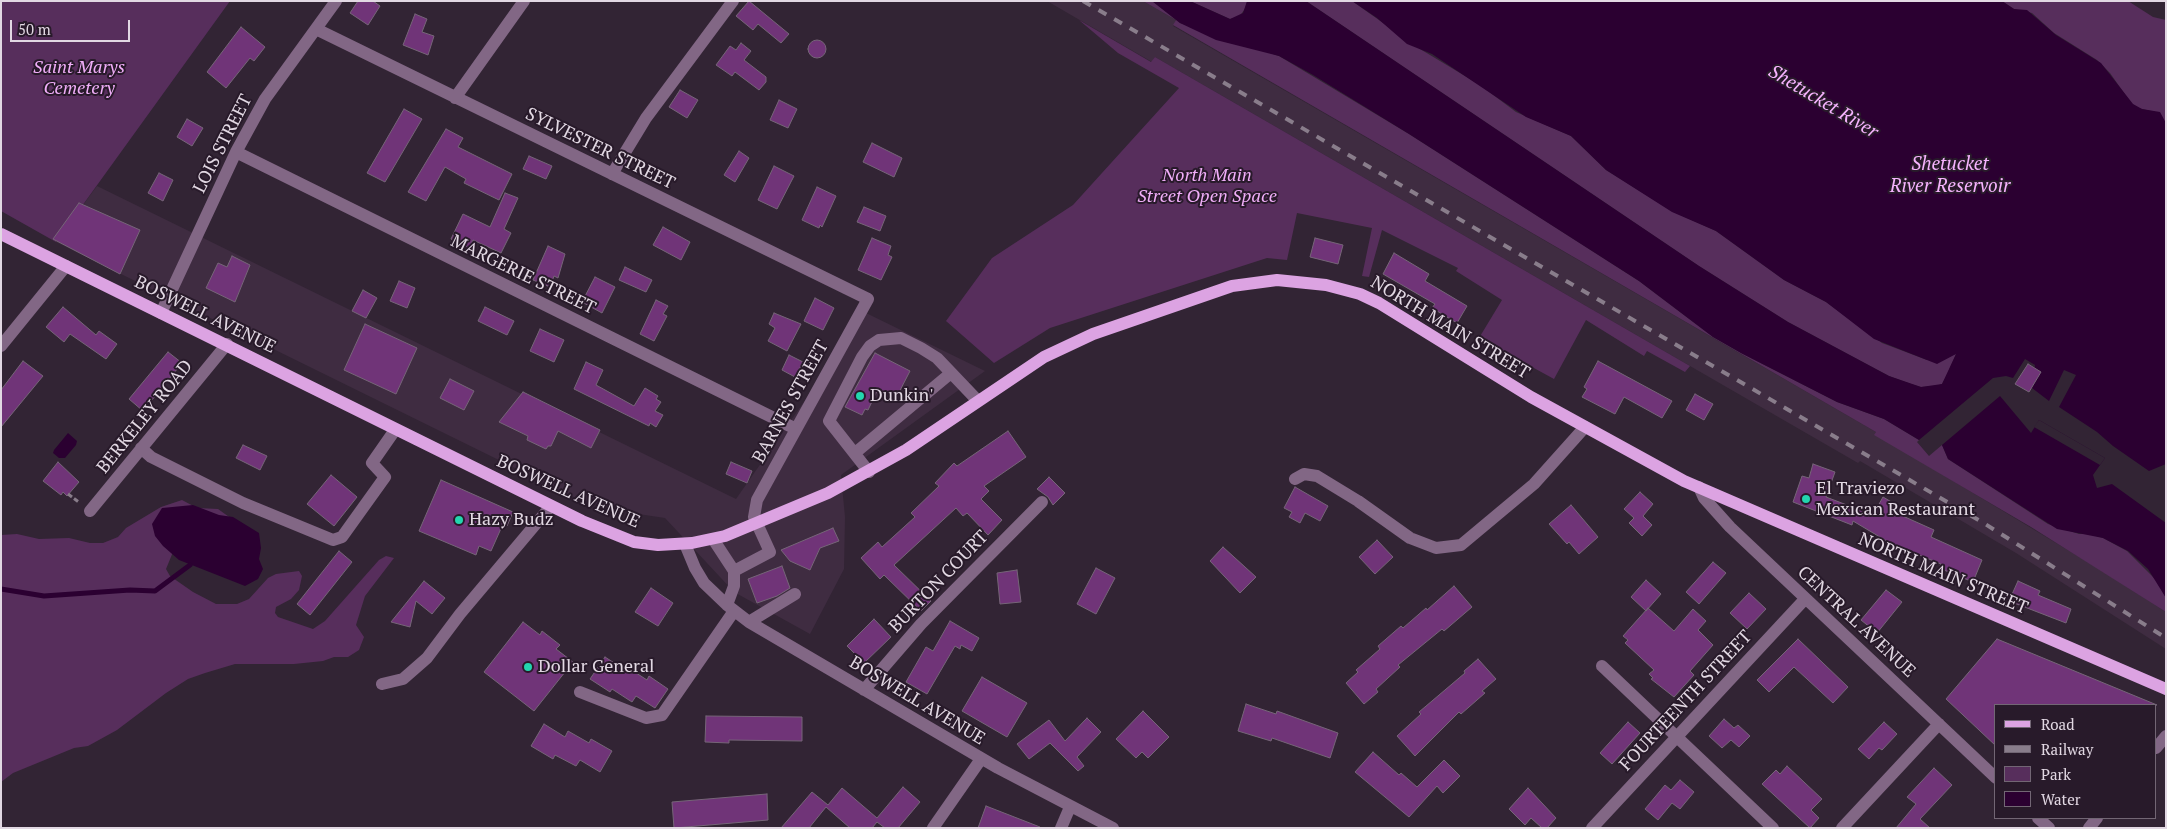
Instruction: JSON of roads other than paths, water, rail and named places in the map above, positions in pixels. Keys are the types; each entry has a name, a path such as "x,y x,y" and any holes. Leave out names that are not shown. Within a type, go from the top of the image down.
{"main road":[{"name":"BOSWELL AVENUE","path":"1,234 227,344 395,430 551,506 634,542 658,545 685,544"},
{"name":"NORTH MAIN STREET","path":"685,544 713,539 757,524 828,493 869,472 929,436 1044,357 1113,326 1232,286 1265,280 1295,280 1326,285 1368,298 1585,428 1699,487 2166,689"}],"street":[{"name":"LOIS STREET","path":"161,313 236,152 265,98 336,1"},
{"path":"454,98 524,1"},
{"path":"612,174 646,118 733,1"},
{"name":"SYLVESTER STREET","path":"316,29 868,299"},
{"name":"MARGERIE STREET","path":"236,152 796,430"},
{"path":"1,346 66,266"},
{"name":"BARNES STREET","path":"757,524 754,516 757,500 868,299"},
{"path":"869,472 829,421 862,357 870,346 879,340 901,338 937,358 978,401"},
{"name":"BERKELEY ROAD","path":"86,508 141,448 227,344"},
{"path":"854,453 951,373"},
{"path":"1295,479 1304,474 1317,476 1358,501 1410,538 1436,548 1461,546 1534,484 1585,428"},
{"path":"141,448 151,457 243,503 333,540 342,537 385,478 372,463 395,430"},
{"name":"CENTRAL AVENUE","path":"1699,487 1720,518 1994,776"},
{"name":"BURTON COURT","path":"864,690 921,624 1042,502"},
{"path":"382,684 403,679 427,658 460,614 551,506"},
{"path":"734,571 770,552 757,524"},
{"path":"580,692 646,718 662,715 731,608 734,571 713,539"},
{"name":"BOSWELL AVENUE","path":"685,544 698,574 731,608 750,622 981,759 1113,828"},
{"path":"750,622 795,594"},
{"name":"FOURTEENTH STREET","path":"1592,828 1806,599"},
{"path":"1602,666 1773,828"},
{"path":"1842,828 1938,724"},
{"path":"2157,747 2166,736"},
{"path":"933,828 981,759"},
{"path":"1060,828 1070,807"},
{"path":"2039,819 2049,828"}],"water":[{"name":"Shetucket River Reservoir","path":"1152,1 1190,1 1230,19 1243,13 1247,1 1306,1 1699,266 1788,322 1889,376 1921,387 1942,384 1956,354 1937,364 1874,339 1826,302 1784,280 1716,231 1672,212 1606,170 1571,136 1526,117 1432,54 1407,44 1377,18 1352,1 2002,1 2014,9 2027,10 2056,35 2101,63 2133,104 2142,109 2160,112 2166,123 2166,464 2149,471 2113,446 2097,432 2059,407 2076,375 2064,370 2049,401 2032,388 2035,365 2025,359 2013,378 2006,376 1993,378 1919,440 1884,419 1837,402 1713,337 1639,281 1313,75 1279,56 1216,40 1180,23"},
{"path":"2000,396 2031,433 2039,420 2105,458 2093,475 2097,488 2112,484 2166,523 2166,598 2148,569 2128,551 2103,538 2057,529 1948,459 1942,445"},
{"path":"68,433 77,441 76,445 65,458 59,458 53,453 54,450"},
{"path":"193,505 219,515 233,517 259,533 261,548 259,559 263,569 258,579 245,586 179,560 163,546 155,536 152,524 162,508"}],"waterway":[{"path":"1,589 44,596 130,590 155,591 190,565"}],"railway":[{"path":"1083,1 1982,522 2166,638"}],"place":[{"name":"Dunkin'","path":"860,396"},
{"name":"El Traviezo Mexican Restaurant","path":"1806,499"},
{"name":"Hazy Budz","path":"459,520"},
{"name":"Dollar General","path":"528,667"}],"park label":[{"name":"Saint Marys Cemetery","path":"79,78"},
{"name":"North Main Street Open Space","path":"1207,186"}],"water label":[{"name":"Shetucket River","path":"1823,102"}]}
